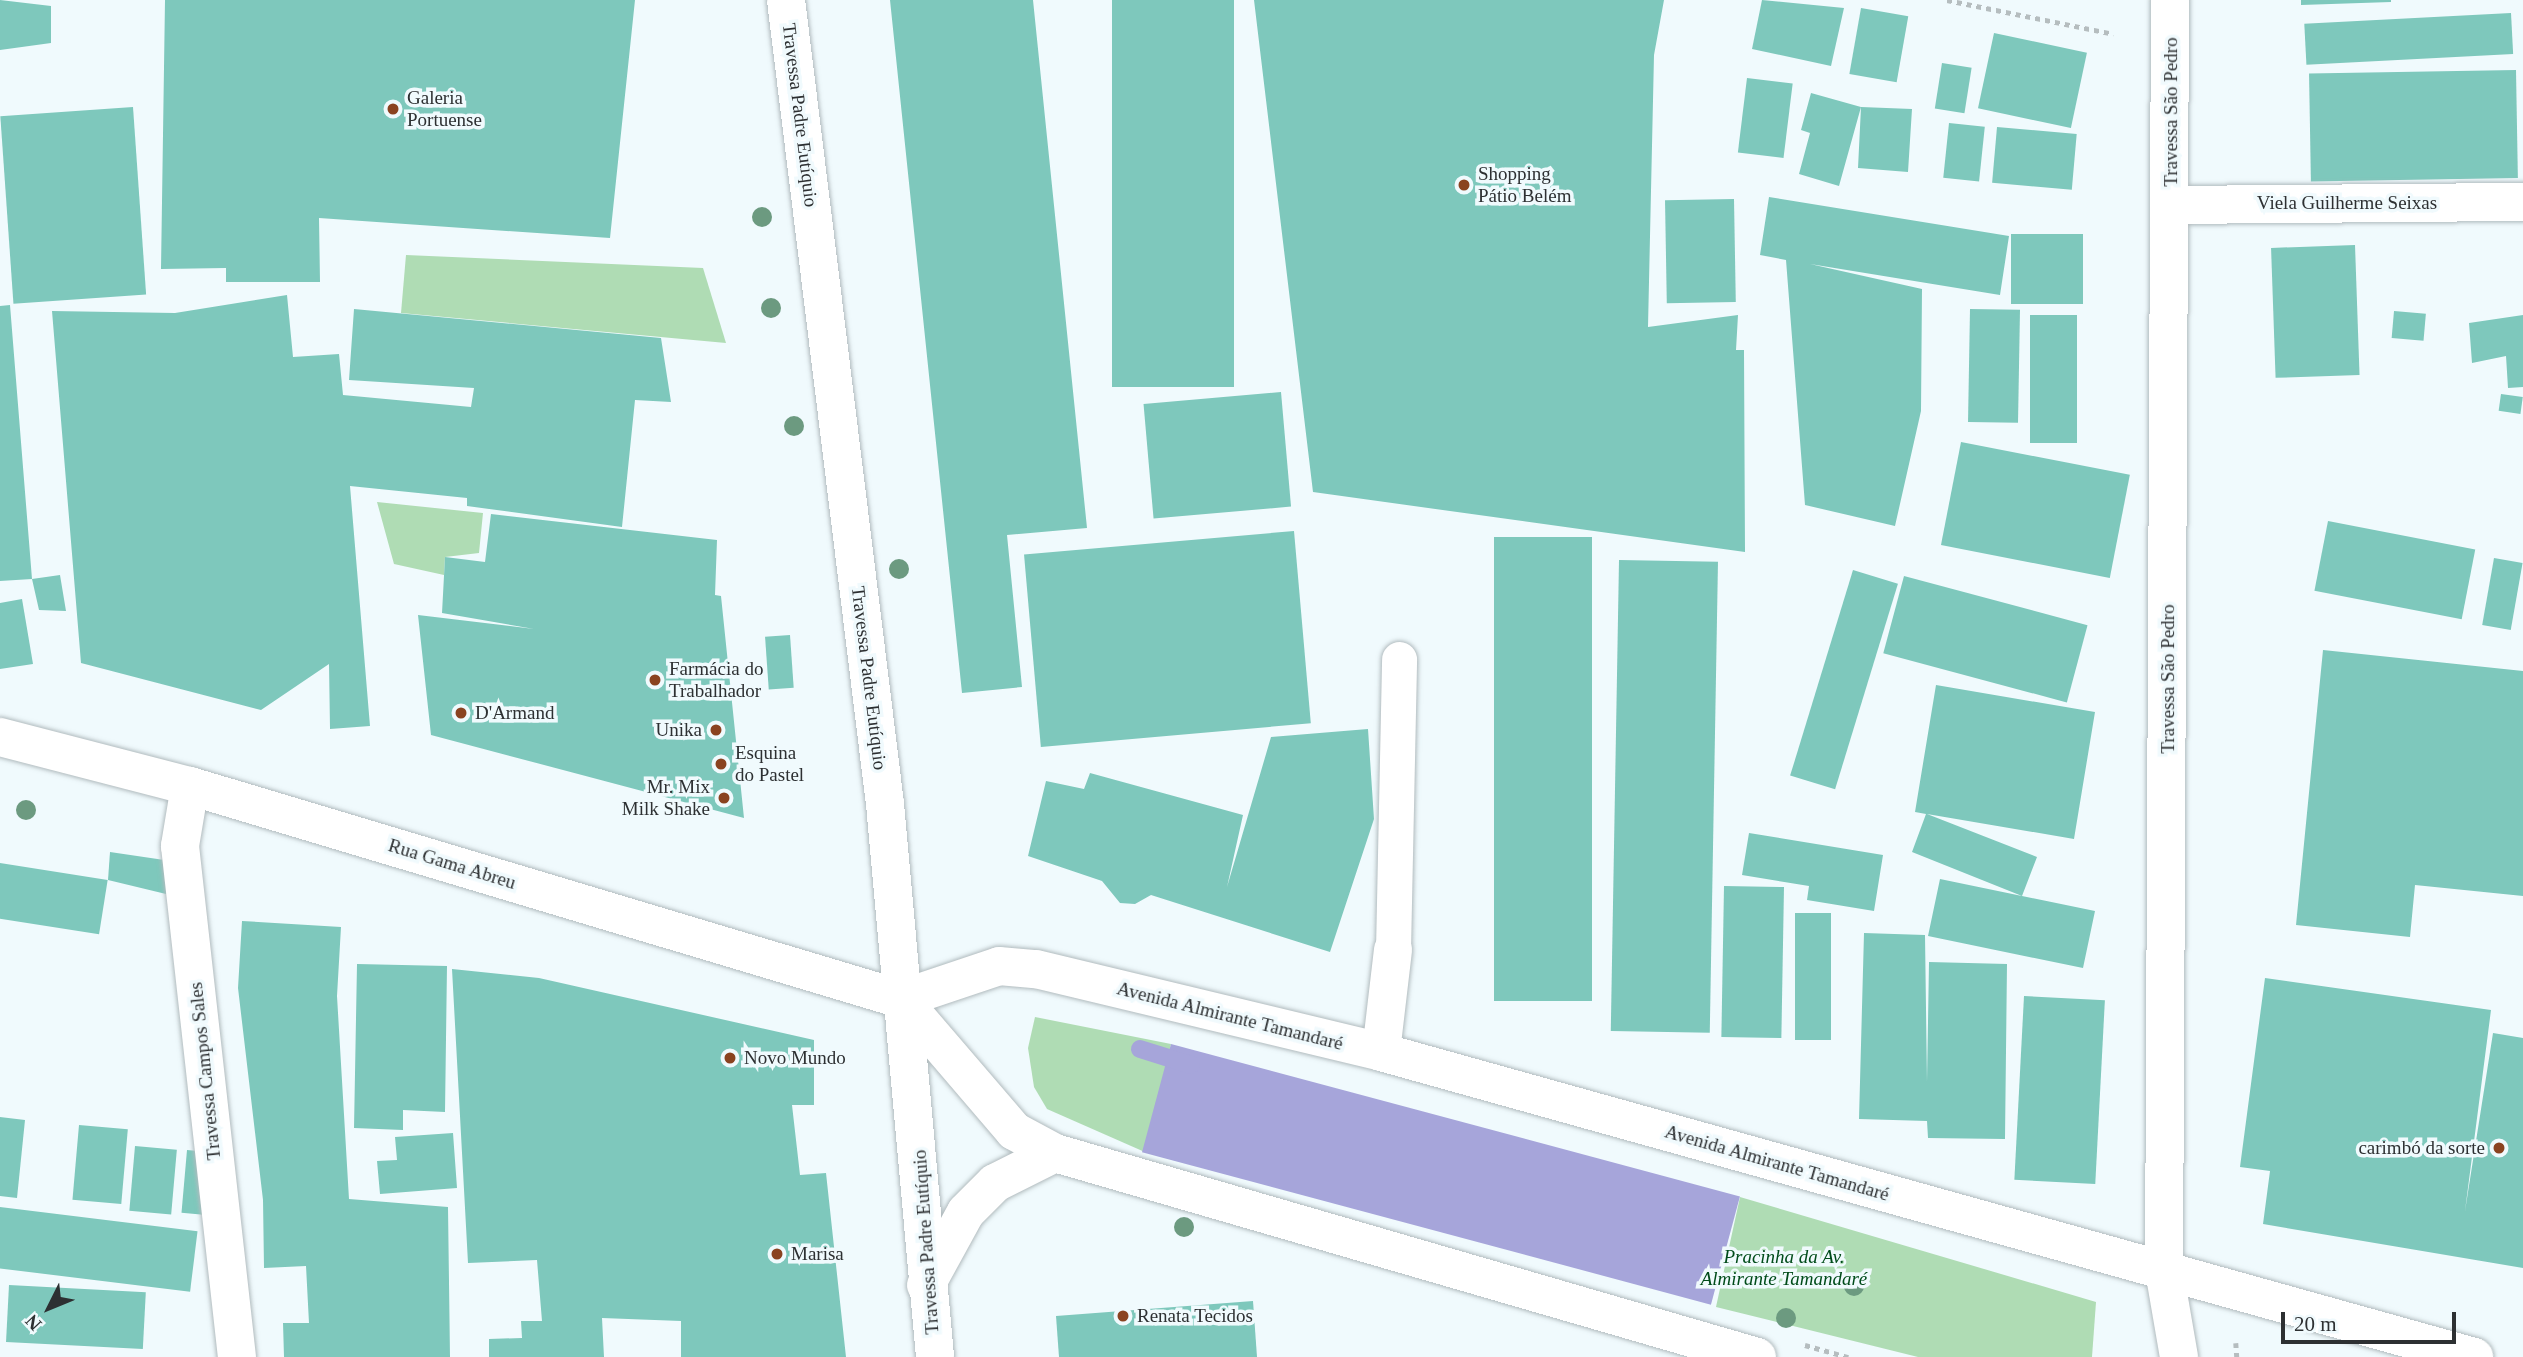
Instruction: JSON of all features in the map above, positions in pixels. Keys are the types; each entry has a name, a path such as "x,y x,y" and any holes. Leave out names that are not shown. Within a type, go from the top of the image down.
{"main road":[{"name":"Travessa Padre Eutíquio","path":"786,0 883,790 901,999 918,1120 926,1285 935,1357"},
{"name":"Travessa São Pedro","path":"2170,0 2164,1270 2179,1357"},
{"name":"Viela Guilherme Seixas","path":"2171,205 2523,202"},
{"name":"Rua Gama Abreu","path":"0,737 190,786 901,999"},
{"name":"Travessa Campos Sales","path":"190,786 180,846 237,1357"},
{"path":"1381,1052 1393,950"},
{"name":"Avenida Almirante Tamandaré","path":"901,999 999,966 1036,969 1381,1052 2474,1357"},
{"path":"901,999 1014,1131 1055,1153 1757,1357"},
{"path":"926,1285 974,1204 995,1183 1055,1153"}],"lane":[{"path":"1393,950 1399,659"}],"path":[{"path":"1947,0 2114,34"},
{"path":"1794,1342 1847,1357"}],"green space":[{"path":"406,255 703,268 726,343 401,313"},
{"path":"377,502 483,513 479,553 445,557 444,575 394,564"},
{"path":"1035,1017 1171,1044 1147,1153 1047,1109 1034,1087 1028,1048"},
{"name":"Pracinha da Av. Almirante Tamandaré","path":"1740,1197 2096,1302 2092,1357 1918,1357 1716,1307"}],"water":[{"path":"1171,1044 1740,1196 1711,1305 1142,1152"}],"building":[{"path":"0,0 51,6 51,43 0,50"},
{"name":"Galeria Portuense","path":"165,0 635,0 610,238 319,218 320,282 226,282 226,268 161,269"},
{"path":"890,0 1033,0 1087,528 1007,535 1022,687 962,693"},
{"path":"1112,0 1234,0 1234,387 1112,387"},
{"name":"Shopping Pátio Belém","path":"1254,0 1664,0 1654,55 1648,327 1738,315 1736,350 1744,350 1745,552 1313,492"},
{"path":"1762,0 1844,8 1831,66 1752,49"},
{"path":"2301,0 2391,0 2391,2 2301,5"},
{"path":"1861,8 1908,16 1897,82 1849,74"},
{"path":"2511,13 2513,54 2306,65 2304,24"},
{"path":"1994,33 2087,53 2071,128 1978,108"},
{"path":"1942,63 1972,68 1964,113 1935,108"},
{"path":"2516,70 2518,178 2311,182 2309,74"},
{"path":"1747,78 1793,84 1784,158 1738,152"},
{"path":"1811,93 1861,107 1839,186 1799,174 1810,133 1801,130"},
{"path":"133,107 146,295 13,304 0,116"},
{"path":"1861,107 1912,109 1908,172 1858,168"},
{"path":"1949,123 1985,127 1979,181 1943,178"},
{"path":"1997,127 2077,134 2072,190 1992,183"},
{"path":"1769,197 2009,236 2000,295 1810,264 1922,289 1921,411 1895,526 1805,505 1786,260 1760,255"},
{"path":"1734,199 1736,302 1667,303 1665,200"},
{"path":"2011,234 2083,234 2083,304 2011,304"},
{"path":"2355,245 2360,375 2276,378 2271,248"},
{"path":"287,295 293,357 339,354 343,395 471,407 474,388 349,380 354,309 661,338 671,402 635,400 622,527 467,506 467,498 350,486 370,726 330,729 329,664 261,710 81,663 52,311 175,313"},
{"path":"10,305 32,579 0,581 0,306"},
{"path":"1970,309 2020,310 2018,423 1968,422"},
{"path":"2394,311 2426,314 2424,341 2392,338"},
{"path":"2030,315 2077,315 2077,443 2030,443"},
{"path":"2523,315 2523,387 2508,388 2506,356 2472,363 2469,323"},
{"path":"1281,392 1291,507 1154,519 1144,404"},
{"path":"2501,394 2523,397 2520,414 2499,411"},
{"path":"1961,442 2130,475 2110,578 1941,545"},
{"path":"491,514 717,540 715,595 721,596 744,818 431,735 418,615 534,629 442,613 445,557 485,562"},
{"path":"2328,521 2475,550 2462,619 2314,591"},
{"path":"1294,531 1311,723 1041,747 1024,555"},
{"path":"1494,537 1592,537 1592,1001 1494,1001"},
{"path":"2494,558 2523,563 2511,630 2482,625"},
{"path":"1619,560 1718,562 1710,1033 1611,1031"},
{"path":"1853,570 1898,584 1835,789 1790,776"},
{"path":"60,575 66,611 39,610 32,579"},
{"path":"1904,576 2088,625 2067,702 1883,653"},
{"path":"22,599 33,664 0,669 0,603"},
{"path":"790,635 794,688 769,690 765,637"},
{"path":"2323,650 2523,671 2523,896 2415,885 2410,937 2296,925"},
{"path":"1936,685 2095,712 2074,839 1927,814 2037,857 2022,896 1912,852 1926,814 1915,812"},
{"path":"1368,729 1374,819 1330,952 1151,895 1135,904 1120,903 1102,881 1028,856 1046,781 1084,789 1090,773 1243,815 1227,887 1271,737"},
{"path":"1749,833 1883,855 1874,911 1807,900 1809,886 1742,875"},
{"path":"110,852 171,861 166,894 108,880"},
{"path":"0,863 108,880 99,934 0,919"},
{"path":"1940,879 2095,911 2083,968 1928,936"},
{"path":"1724,886 1784,887 1781,1038 1721,1037"},
{"path":"1795,913 1831,913 1831,1040 1795,1040"},
{"path":"242,921 341,927 337,996 349,1199 448,1207 450,1357 284,1357 283,1323 309,1323 306,1266 264,1268 263,1200 238,988"},
{"path":"1864,933 1925,935 1927,1082 1929,962 2007,964 2005,1139 1928,1138 1927,1121 1859,1119"},
{"path":"357,964 447,966 445,1112 403,1110 403,1130 354,1128"},
{"path":"452,969 539,978 814,1040 814,1105 792,1105 800,1175 826,1173 846,1357 681,1357 681,1321 602,1318 604,1357 489,1357 489,1339 522,1338 521,1321 542,1321 537,1260 468,1263"},
{"path":"2265,978 2491,1010 2465,1211 2493,1033 2523,1038 2523,1268 2263,1224 2270,1171 2240,1167"},
{"path":"2024,996 2105,1000 2095,1184 2014,1180"},
{"path":"0,1117 25,1120 17,1198 0,1196"},
{"path":"79,1125 128,1129 121,1204 72,1200"},
{"path":"453,1133 457,1188 380,1194 377,1161 397,1160 395,1137"},
{"path":"135,1146 177,1150 171,1214 129,1211"},
{"path":"187,1150 209,1152 203,1215 182,1213"},
{"path":"0,1207 198,1231 190,1292 0,1268"},
{"path":"9,1285 146,1292 143,1349 6,1342"},
{"path":"1253,1301 1257,1357 1059,1357 1056,1316"}],"waterway":[{"path":"1140,1049 1191,1065"}],"place":[{"name":"Galeria Portuense","path":"393,109"},
{"name":"Shopping Pátio Belém","path":"1464,185"},
{"name":"Farmácia do Trabalhador","path":"655,680"},
{"name":"D'Armand","path":"461,713"},
{"name":"Unika","path":"716,730"},
{"name":"Esquina do Pastel","path":"721,764"},
{"name":"Mr. Mix Milk Shake","path":"724,798"},
{"name":"Novo Mundo","path":"730,1058"},
{"name":"carimbó da sorte","path":"2499,1148"},
{"name":"Marisa","path":"777,1254"},
{"name":"Renata Tecidos","path":"1123,1316"}]}
